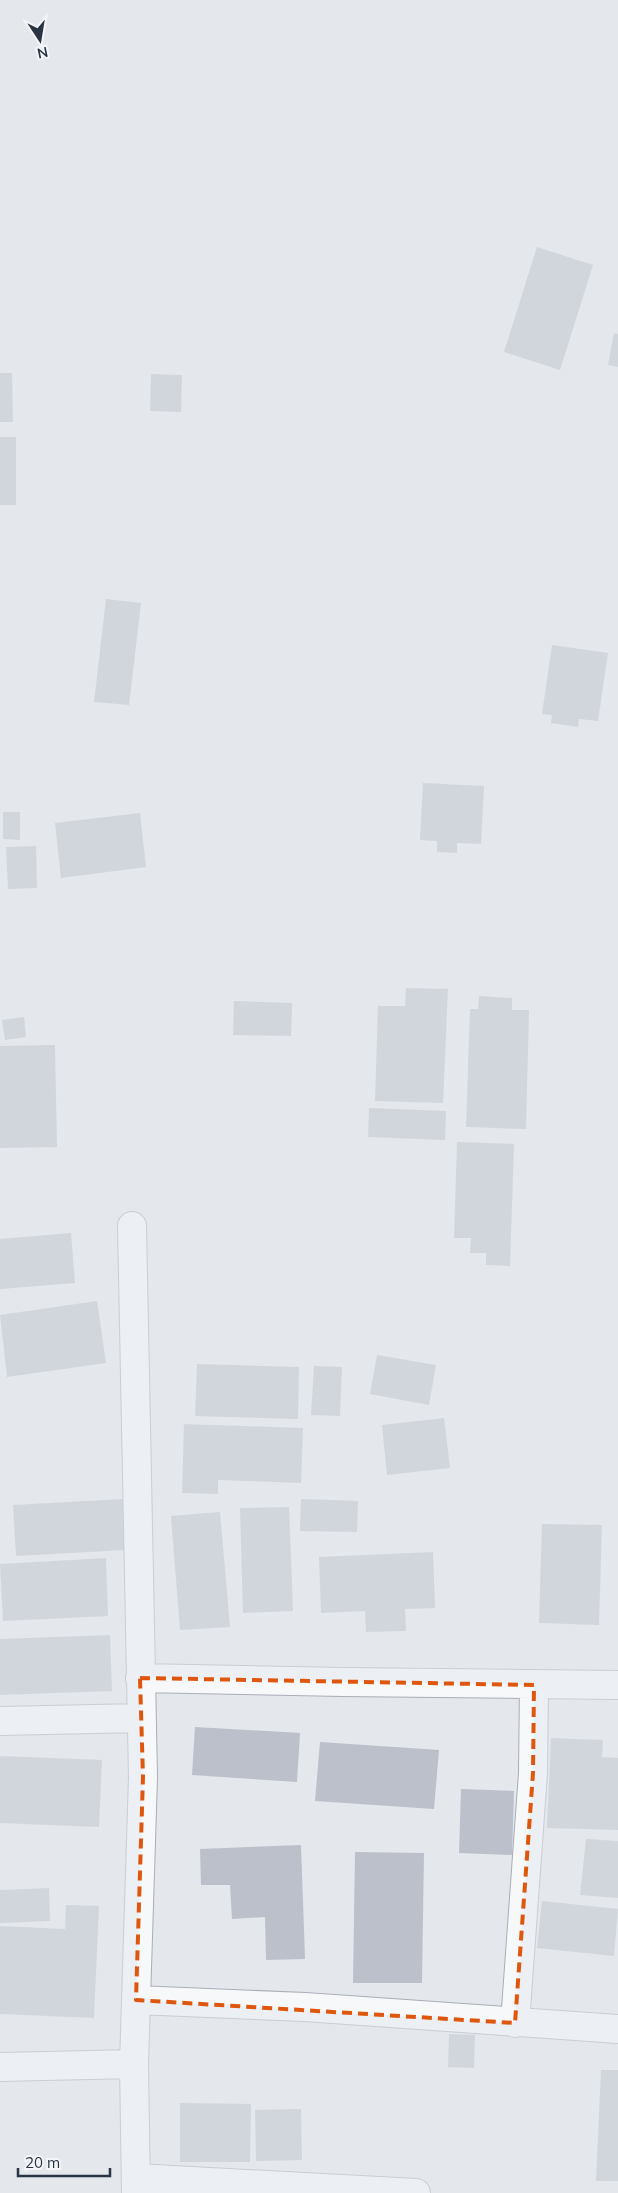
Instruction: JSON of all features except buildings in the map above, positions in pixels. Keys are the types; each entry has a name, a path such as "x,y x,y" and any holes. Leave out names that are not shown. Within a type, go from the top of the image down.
{"street":[{"path":"132,1226 142,1776 134,2064 136,2186 416,2193"},
{"path":"140,1678 618,1685"},
{"path":"515,2023 533,1773 534,1685"},
{"path":"0,1721 141,1718"},
{"path":"136,2000 305,2008 618,2029"},
{"path":"0,2067 134,2064"}],"highlighted area":[{"path":"140,1678 534,1685 533,1773 515,2023 136,2000 143,1777"}]}
